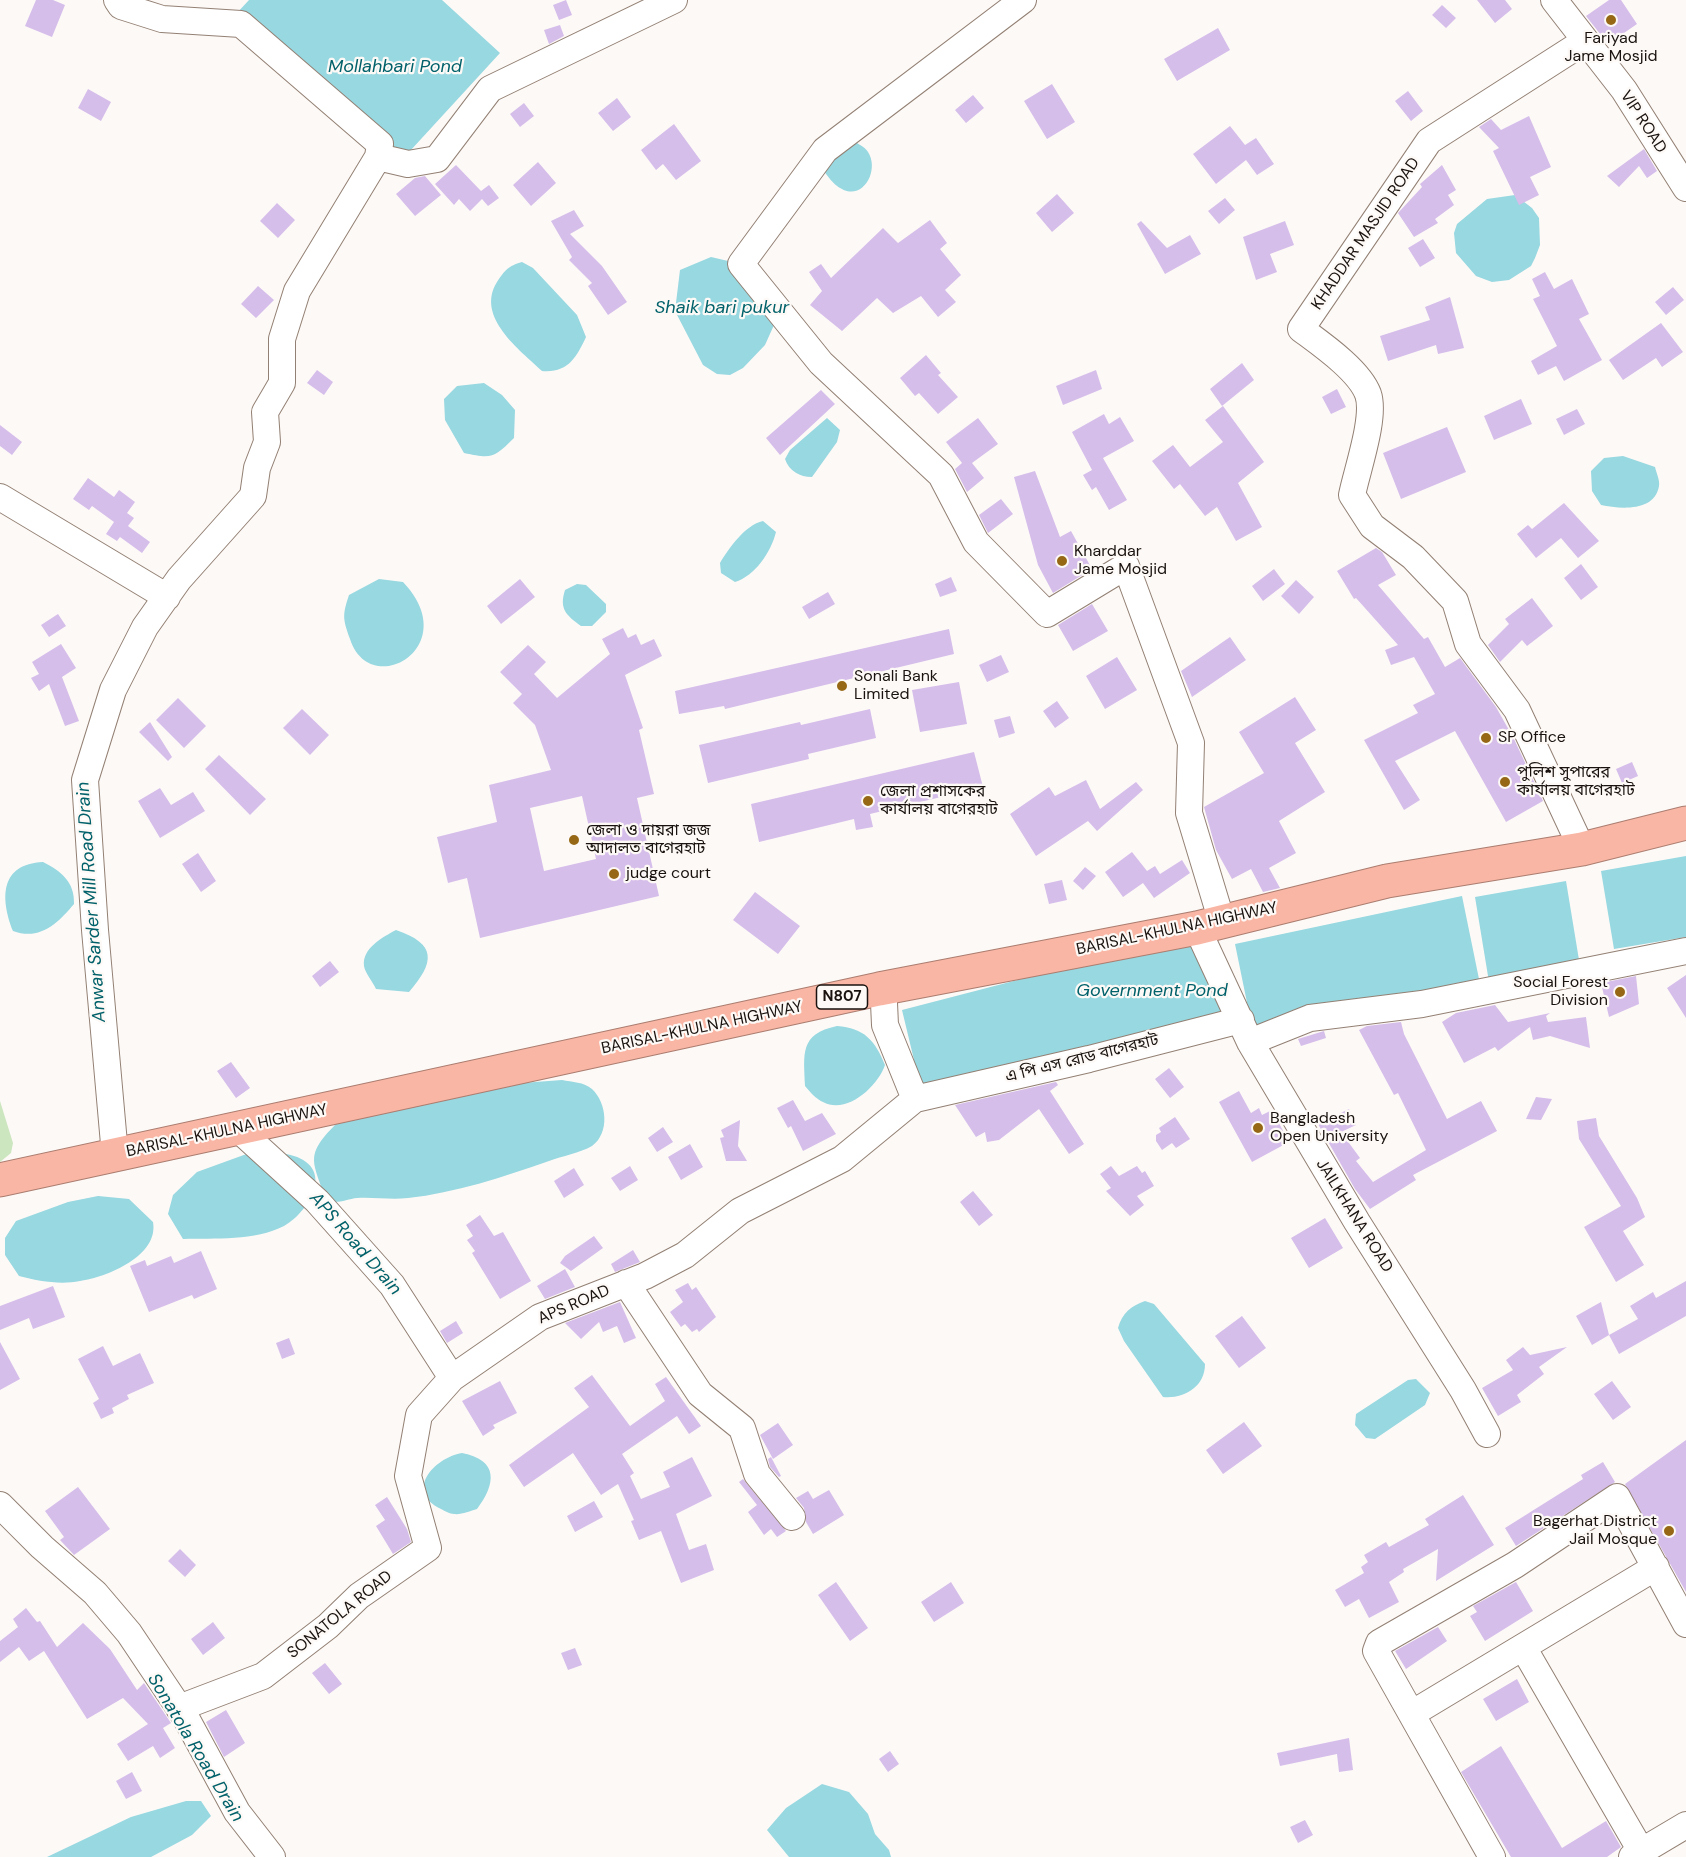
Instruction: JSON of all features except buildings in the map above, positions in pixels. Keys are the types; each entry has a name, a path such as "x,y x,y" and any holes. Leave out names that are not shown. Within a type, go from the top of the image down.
{"highway":[{"name":"BARISAL-KHULNA HIGHWAY","path":"0,1180 879,989 1210,925 1387,881 1582,849 1686,823"}],"street":[{"path":"116,1155 95,930 85,780 121,670 145,627 167,597 253,496 257,468 267,442 265,412 282,383 282,339 297,291 378,157 380,144 241,24 162,19 122,6 117,0"},
{"path":"378,157 408,164 437,159 490,89 674,0"},
{"name":"JAILKHANA ROAD","path":"1023,0 825,150 741,264 822,363 941,475 976,542 1047,614 1126,566 1191,743 1189,813 1210,925 1245,1031 1357,1222 1463,1390 1487,1434"},
{"name":"VIP ROAD","path":"1554,0 1623,90 1686,188"},
{"name":"KHADDAR MASJID ROAD","path":"1582,849 1517,710 1468,644 1455,601 1413,556 1372,526 1352,495 1369,418 1368,394 1352,371 1301,329 1429,141 1585,41"},
{"path":"0,497 167,597"},
{"name":"এ পি এস রোড বাগেরহাট","path":"919,1098 1310,1018 1422,1004 1686,951"},
{"path":"879,989 884,1003 885,1025 919,1098"},
{"name":"APS ROAD","path":"452,1378 540,1317 626,1283 686,1255 740,1211 842,1159 919,1098"},
{"path":"238,1129 317,1201 392,1285 452,1378"},
{"path":"626,1283 700,1394 742,1428 757,1474 792,1517"},
{"name":"SONATOLA ROAD","path":"179,1708 263,1676 328,1626 359,1596 428,1548 408,1476 419,1415 452,1378"},
{"path":"1492,1857 1377,1651 1379,1643 1515,1565 1617,1497 1686,1624"},
{"path":"0,1504 42,1547 95,1593 129,1634 179,1708 237,1812 272,1857"},
{"path":"1413,1713 1656,1567"},
{"path":"1523,1647 1636,1854 1686,1824"}],"green space":[{"path":"0,1101 13,1143 11,1153 0,1162"}],"water":[{"name":"Mollahbari Pond","path":"249,0 442,0 500,53 399,163 236,14"},
{"path":"849,139 866,150 872,161 868,181 862,188 853,191 844,190 833,182 821,166"},
{"path":"1515,195 1532,208 1539,218 1540,245 1531,266 1509,280 1492,282 1476,276 1456,253 1454,233 1457,224 1487,199"},
{"name":"Shaik bari pukur","path":"711,257 741,264 768,302 774,325 765,345 743,368 730,375 717,374 703,365 675,311 680,270"},
{"path":"522,262 533,268 577,315 586,337 575,358 565,367 542,371 512,343 496,320 492,308 492,295 497,282 507,269"},
{"path":"484,383 502,395 515,410 514,438 497,453 481,456 464,453 445,420 444,399 457,386"},
{"path":"827,418 840,430 837,442 812,477 803,476 789,467 785,459 790,450"},
{"path":"1623,456 1655,467 1659,484 1656,494 1651,500 1636,507 1601,505 1592,491 1591,471 1604,458"},
{"path":"763,521 776,532 770,547 755,569 735,582 721,573 720,563 744,532"},
{"path":"379,579 403,582 419,606 424,627 419,645 407,658 392,665 375,665 361,657 350,639 345,622 344,613 349,595"},
{"path":"577,584 586,585 606,604 606,612 592,626 581,626 568,615 563,607 565,590"},
{"path":"1686,856 1686,937 1614,949 1601,871"},
{"path":"43,862 66,878 72,889 74,904 55,924 40,932 32,934 13,931 6,907 7,885 11,876 18,869 29,864"},
{"path":"1566,881 1580,966 1489,982 1475,897"},
{"name":"Government Pond","path":"1462,896 1479,979 1252,1027 1235,944"},
{"path":"396,930 419,941 428,955 424,972 409,992 376,989 364,966 366,954 370,949"},
{"name":"Government Pond","path":"1191,935 1225,1020 922,1093 902,1010"},
{"path":"837,1026 854,1029 867,1037 873,1042 885,1065 876,1081 860,1096 842,1105 832,1105 818,1099 805,1086 804,1064 806,1047 810,1040 816,1034"},
{"path":"562,1080 589,1087 601,1102 604,1126 602,1134 592,1146 577,1153 497,1178 426,1196 402,1199 357,1198 334,1202 326,1200 314,1159 319,1144 336,1124 522,1083"},
{"path":"252,1152 287,1154 306,1162 313,1170 315,1188 306,1206 291,1221 273,1231 235,1238 183,1239 168,1214 173,1195 197,1172"},
{"path":"98,1196 129,1199 153,1222 153,1234 140,1255 117,1270 80,1281 49,1282 19,1276 5,1255 5,1238 16,1221 68,1202"},
{"path":"1145,1301 1154,1304 1205,1364 1201,1379 1186,1394 1163,1397 1124,1341 1118,1328 1128,1311"},
{"path":"1416,1379 1430,1393 1425,1405 1375,1439 1366,1438 1355,1425 1356,1414 1408,1380"},
{"path":"462,1453 483,1461 488,1467 490,1482 488,1491 477,1509 452,1514 430,1502 424,1485 433,1468 442,1461"},
{"path":"822,1784 849,1792 868,1814 875,1834 889,1850 891,1857 789,1857 767,1830 786,1808"},
{"path":"186,1801 201,1801 211,1816 192,1835 151,1857 47,1857 131,1817"}],"place":[{"name":"Fariyad Jame Mosjid","path":"1611,20"},
{"name":"Kharddar Jame Mosjid","path":"1062,561"},
{"name":"Sonali Bank Limited","path":"842,686"},
{"name":"SP Office","path":"1486,738"},
{"name":"পুলিশ সুপারের কার্যালয় বাগেরহাট","path":"1505,782"},
{"name":"জেলা প্রশাসকের কার্যালয় বাগেরহাট","path":"868,801"},
{"name":"জেলা ও দায়রা জজ আদালত বাগেরহাট","path":"574,840"},
{"name":"judge court","path":"614,874"},
{"name":"Social Forest Division","path":"1620,992"},
{"name":"Bangladesh Open University","path":"1258,1128"},
{"name":"Bagerhat District Jail Mosque","path":"1669,1531"}],"water label":[{"name":"Anwar Sarder Mill Road Drain","path":"92,902"},
{"name":"APS Road Drain","path":"355,1244"},
{"name":"Sonatola Road Drain","path":"195,1748"}]}
